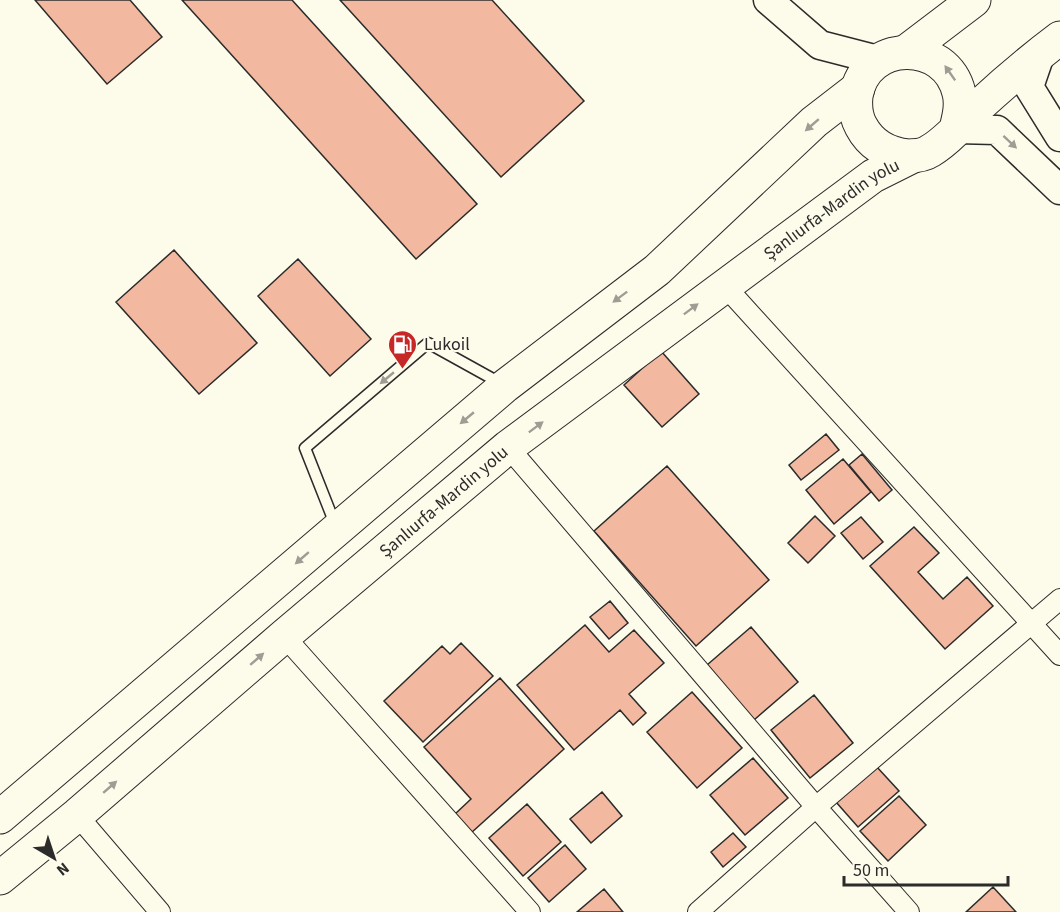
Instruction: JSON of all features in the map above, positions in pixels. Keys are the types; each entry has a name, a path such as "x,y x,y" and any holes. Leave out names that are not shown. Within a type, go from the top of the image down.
{"highway":[{"path":"974,0 865,73 858,88 855,105 858,122 867,137 880,148 896,155 913,156 929,152 1014,74 1051,45"},
{"path":"892,56 928,55 943,64 954,78 960,94 960,112 956,129"},
{"path":"0,817 505,386 657,270 814,122 858,88"},
{"name":"Şanlıurfa-Mardin yolu","path":"0,878 77,816 284,636 508,447 873,176 913,156"}],"street":[{"path":"768,0 820,45 892,56"},
{"path":"1051,45 1029,87 1060,137"},
{"path":"956,129 997,130 1060,190"},
{"path":"724,285 1060,655"},
{"path":"508,447 816,807 909,912"},
{"path":"698,912 816,807 1060,599"},
{"path":"284,636 530,912"},
{"path":"77,816 160,912"}],"lane":[{"path":"337,528 305,448 428,343 505,386"}],"building":[{"path":"35,0 130,0 162,37 107,84"},
{"path":"182,0 292,0 477,204 416,259"},
{"path":"340,0 492,0 584,101 501,177"},
{"path":"174,250 257,343 199,394 116,302"},
{"path":"298,259 371,339 330,376 258,296"},
{"path":"661,351 699,394 662,427 624,385"},
{"path":"826,434 839,450 801,480 789,465"},
{"path":"862,454 892,490 879,501 849,465"},
{"path":"843,459 871,492 834,524 806,490"},
{"path":"667,466 769,580 696,646 594,531"},
{"path":"815,516 835,536 808,563 788,543"},
{"path":"861,517 883,542 863,559 841,533"},
{"path":"914,527 939,553 918,572 943,599 967,577 993,606 945,649 870,566"},
{"path":"610,601 628,623 609,639 590,617"},
{"path":"585,625 609,652 634,630 664,663 629,694 646,713 633,725 620,710 574,750 517,685"},
{"path":"751,627 798,682 754,720 707,665"},
{"path":"461,643 493,676 423,742 384,701 442,646 450,654"},
{"path":"500,678 564,749 471,833 454,815 471,799 424,747"},
{"path":"692,692 742,748 697,788 647,732"},
{"path":"814,695 853,743 810,778 771,730"},
{"path":"753,758 788,798 745,835 710,795"},
{"path":"876,766 899,791 858,827 836,802"},
{"path":"602,792 622,816 591,843 570,819"},
{"path":"899,796 926,825 888,861 860,831"},
{"path":"527,804 561,842 523,876 489,838"},
{"path":"733,833 746,847 723,867 711,852"},
{"path":"565,845 586,869 549,902 528,878"},
{"path":"993,887 1016,912 966,912"},
{"path":"604,889 623,912 577,912"}],"place":[{"name":"Lukoil","path":"403,370"}]}
